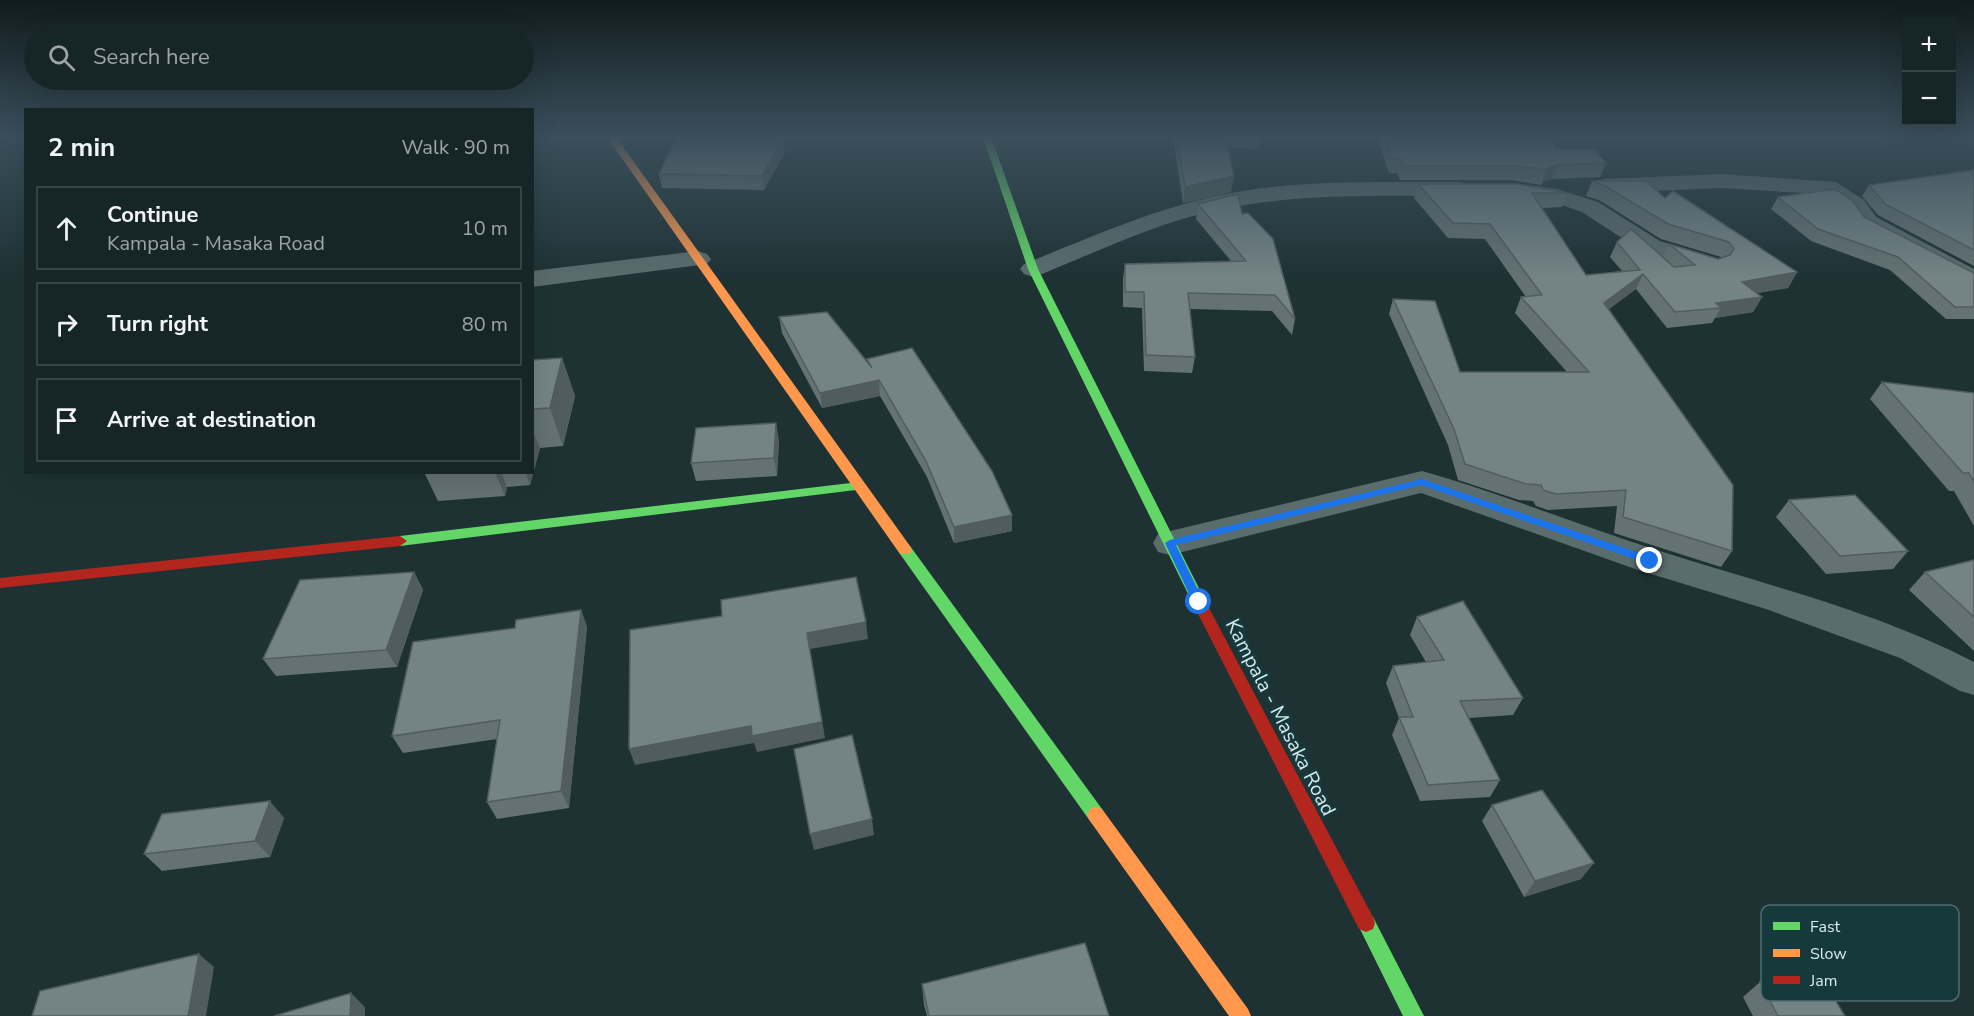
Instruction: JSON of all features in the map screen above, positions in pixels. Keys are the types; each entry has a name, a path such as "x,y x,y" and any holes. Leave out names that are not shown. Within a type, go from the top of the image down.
{"street":[{"path":"645,184 1241,1016"},
{"name":"Kampala - Masaka Road","path":"1004,184 1033,269 1170,543 1414,1016"},
{"path":"1629,184 1506,189 1557,196 1590,207 1651,246 1711,264"},
{"path":"1782,184 1828,187 1856,206 1867,222 1974,279"},
{"path":"1033,269 1164,217 1248,197 1346,189 1477,189"},
{"path":"534,279 698,259"},
{"path":"1170,543 1422,482 1650,561 1788,602 1913,648 1974,681"},
{"path":"0,583 312,551 859,486"}],"building":[{"path":"1418,184 1519,184 1568,193 1532,193 1586,275 1640,270 1617,242 1631,229 1674,267 1695,265 1669,244 1718,259 1730,255 1734,249 1729,242 1668,224 1601,184 1650,184 1665,198 1673,191 1797,272 1742,282 1762,297 1716,303 1721,308 1675,312 1643,274 1604,303 1733,485 1732,551 1623,517 1626,490 1556,494 1543,490 1541,485 1526,484 1465,464 1454,429 1393,299 1435,301 1460,372 1589,372 1521,297 1542,295 1490,224 1453,223"},
{"path":"1974,184 1974,250 1885,204 1869,185"},
{"path":"1835,189 1852,200 1864,217 1974,273 1974,307 1955,307 1898,257 1818,229 1778,197"},
{"path":"1238,194 1242,214 1248,213 1273,239 1295,319 1275,295 1188,293 1195,357 1146,355 1144,292 1125,292 1125,264 1246,261 1198,204"},
{"path":"827,312 872,368 867,359 912,348 992,471 1012,515 954,527 926,461 879,380 820,393 779,317"},
{"path":"562,358 550,408 534,409 534,360"},
{"path":"1882,382 1974,393 1974,482 1969,473 1963,473"},
{"path":"776,423 774,458 691,463 696,428"},
{"path":"1855,495 1908,551 1840,556 1789,500"},
{"path":"1974,560 1974,617 1925,572"},
{"path":"414,572 386,650 263,659 300,580"},
{"path":"856,577 866,622 807,633 822,722 752,736 751,726 629,749 630,630 722,616 721,600"},
{"path":"1463,601 1523,698 1460,701 1500,780 1428,785 1399,717 1413,717 1393,666 1444,660 1417,617"},
{"path":"581,610 561,791 487,802 500,720 392,736 413,642 515,628 516,620"},
{"path":"852,735 872,819 810,834 794,749"},
{"path":"1542,790 1594,863 1535,881 1492,805"},
{"path":"270,801 255,841 144,854 162,814"},
{"path":"1085,943 1109,1016 929,1016 922,984"},
{"path":"199,954 188,1016 32,1016 40,991"},
{"path":"351,993 350,1016 274,1016"},
{"path":"1770,1001 1836,1001 1845,1016 1778,1016"}],"traffic: fast":[{"path":"1004,184 1033,269 1203,610"},
{"path":"400,541 859,486"},
{"path":"905,550 1096,815"},
{"path":"1366,923 1414,1016"}],"traffic: slow":[{"path":"645,184 905,550"},
{"path":"1096,815 1241,1016"}],"traffic: jam":[{"path":"0,583 400,541"},
{"path":"1203,610 1366,923"}],"route":[{"path":"1199,602 1170,543 1422,482 1650,561"}]}
